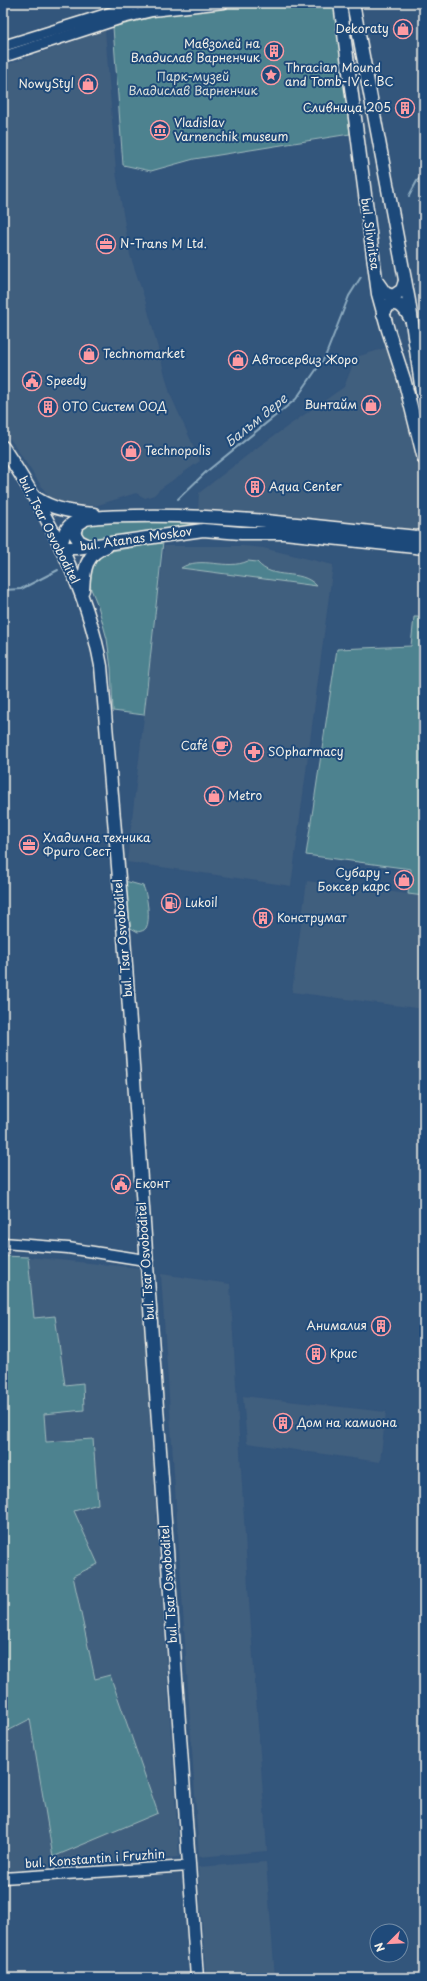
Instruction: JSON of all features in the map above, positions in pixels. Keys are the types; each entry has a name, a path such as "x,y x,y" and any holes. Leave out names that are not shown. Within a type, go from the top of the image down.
{"main road":[{"name":"bul. Slivnitsa","path":"340,3 376,276 383,314 404,378 424,459"},
{"name":"bul. Slivnitsa","path":"353,3 405,281 424,406"},
{"path":"376,276 385,293 393,296 402,290 405,281"},
{"path":"383,314 389,305 396,303 400,304 406,310 412,322"},
{"name":"bul. Tsar Osvoboditel","path":"3,447 34,497 61,548 82,596 97,644 105,698 124,937 197,1978"},
{"path":"34,497 46,505 63,511 113,516"},
{"name":"bul. Atanas Moskov","path":"424,536 416,537 212,517 113,516 73,523 68,527 63,537 61,548 72,549 203,530 284,534 424,548"},
{"path":"84,520 77,525 74,533 79,541 89,546"},
{"path":"82,596 84,567 87,561 97,551 120,542"}],"street":[{"path":"3,46 142,3"},
{"path":"3,57 119,19 152,11 224,3"},
{"path":"3,1243 68,1248 146,1260"},
{"name":"bul. Konstantin i Fruzhin","path":"3,1878 190,1866"}],"shaded area":[{"path":"105,30 116,172 130,255 146,303 170,394 200,461 160,489 154,495 145,498 136,493 98,505 73,507 50,499 3,428 3,66"},
{"path":"389,347 419,455 424,482 424,527 418,530 198,511 199,493 258,447 344,387 356,357"},
{"path":"164,546 243,546 263,548 333,565 291,886 127,862"},
{"path":"307,881 424,896 424,1009 292,992"},
{"path":"424,1226 424,1290 416,1289"},
{"path":"28,1257 140,1268 179,1857 3,1871 3,1733 30,1719 53,1857 110,1675 95,1680 73,1576 98,1564 74,1511 93,1439 46,1442 44,1413 83,1384 65,1386 55,1316 34,1318"},
{"path":"161,1274 230,1284 248,1587 267,1851 199,1857"},
{"name":"Дом на камиона","path":"243,1396 386,1412 380,1462 247,1443"},
{"path":"266,1862 275,1978 206,1978 198,1867"}],"green space":[{"name":"Парк-музей Владислав Варненчик","path":"284,3 335,3 350,134 194,159 151,171 123,165 113,27 178,11"},
{"path":"212,520 332,534 196,524 88,542 78,531 88,523"},
{"path":"163,542 144,715 113,711 111,668 107,639 98,606 91,589 89,576 91,565 96,557 106,552"},
{"path":"248,561 257,562 271,572 302,577 310,580 317,586 181,568 189,564 197,563 240,564"},
{"path":"414,617 424,617 424,896 408,894 411,869 306,855 337,649 411,646"},
{"path":"125,881 143,886 148,907 148,919 146,928 142,931 138,932 129,927"},
{"path":"3,1256 28,1257 34,1318 55,1316 65,1385 83,1383 84,1410 44,1414 46,1442 93,1439 98,1504 74,1511 98,1564 73,1576 95,1679 110,1675 158,1813 53,1857 30,1719 3,1733"}],"waterway":[{"name":"Балъм дере","path":"409,196 417,181 424,174"},
{"name":"Балъм дере","path":"178,499 206,472 296,399 325,357 349,296 361,277"},
{"name":"Балъм дере","path":"3,590 21,589 58,570"}],"place":[{"name":"Dekoraty","path":"403,29"},
{"name":"Мавзолей на Владислав Варненчик","path":"274,51"},
{"name":"Thracian Mound and Tomb-IV c. BC","path":"271,75"},
{"name":"NowyStyl","path":"88,84"},
{"name":"Сливница 205","path":"405,108"},
{"name":"Vladislav Varnenchik museum","path":"160,130"},
{"name":"N-Trans M Ltd.","path":"106,244"},
{"name":"Technomarket","path":"89,354"},
{"name":"Автосервиз Жоро","path":"238,360"},
{"name":"Speedy","path":"32,381"},
{"name":"Винтайм","path":"371,405"},
{"name":"ОТО Систем ООД","path":"48,407"},
{"name":"Technopolis","path":"131,451"},
{"name":"Aqua Center","path":"255,487"},
{"name":"Café","path":"222,746"},
{"name":"SOpharmacy","path":"254,752"},
{"name":"Metro","path":"214,796"},
{"name":"Хладилна техника Фриго Сест","path":"29,845"},
{"name":"Субару - Боксер карс","path":"404,880"},
{"name":"Lukoil","path":"171,903"},
{"name":"Конструмат","path":"263,918"},
{"name":"Еконт","path":"121,1184"},
{"name":"Анималия","path":"381,1326"},
{"name":"Крис","path":"316,1354"},
{"name":"Дом на камиона","path":"283,1423"}]}
